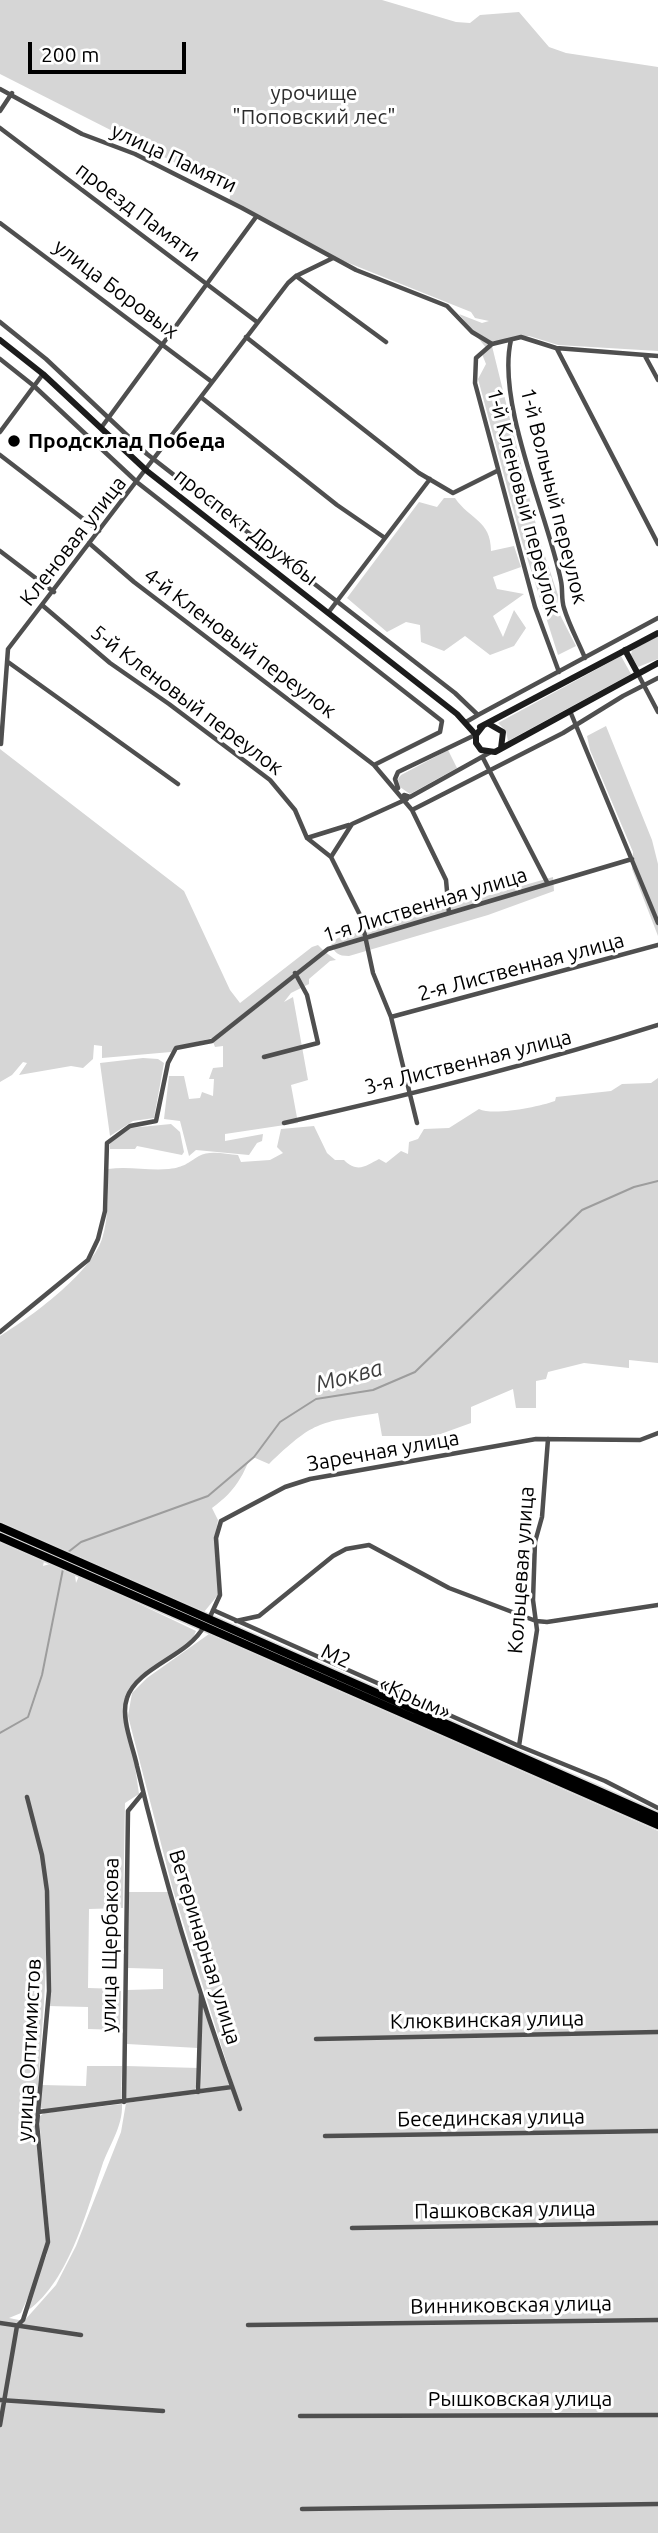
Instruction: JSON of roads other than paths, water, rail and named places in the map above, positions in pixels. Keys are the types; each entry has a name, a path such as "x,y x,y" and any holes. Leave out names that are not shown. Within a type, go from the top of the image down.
{"highway":[{"name":"М2","path":"0,1527 207,1622 658,1817"},
{"name":"«Крым»","path":"0,1537 658,1825"}],"main road":[{"name":"проспект Дружбы","path":"0,340 43,374 146,471 466,722 476,735"},
{"path":"658,633 486,725 476,735 476,743 486,755 658,663"},
{"path":"625,650 638,674"},
{"path":"466,722 473,727 486,725 503,733 500,748"}],"street":[{"name":"улица Памяти","path":"0,89 12,93 82,134 135,154 334,258 447,306 472,332 492,344"},
{"path":"0,111 12,93"},
{"name":"проезд Памяти","path":"0,128 257,322"},
{"path":"101,428 256,217"},
{"name":"улица Боровых","path":"0,223 212,382"},
{"name":"Кленовая улица","path":"1,744 8,649 138,483 257,322 296,276 334,258"},
{"path":"296,276 386,342"},
{"path":"0,322 46,359 107,419 155,460 455,693 478,715"},
{"path":"246,337 316,394 430,479 453,493 497,471"},
{"path":"492,344 530,338 556,348 658,355"},
{"name":"1-й Вольный переулок","path":"511,340 507,366 511,394 540,512 562,582 563,607 584,658"},
{"name":"1-й Кленовый переулок","path":"492,344 476,358 474,372 497,471 536,607 559,672"},
{"path":"556,348 658,544"},
{"path":"645,355 658,380"},
{"path":"0,359 34,386 138,483 443,721 440,732 374,765"},
{"path":"0,432 43,374"},
{"path":"202,398 337,505 385,538"},
{"path":"0,455 99,531"},
{"path":"328,613 430,479"},
{"name":"4-й Кленовый переулок","path":"89,543 134,582 374,765 408,798"},
{"path":"0,551 54,592"},
{"name":"5-й Кленовый переулок","path":"42,606 110,663 270,780 295,810 307,838 331,857"},
{"path":"466,722 658,618"},
{"path":"620,639 625,650"},
{"path":"8,662 178,784"},
{"path":"638,674 658,712"},
{"path":"412,810 576,726 658,678"},
{"path":"570,711 658,923"},
{"path":"449,913 446,880 408,798 398,789 395,779 398,772 476,735"},
{"path":"307,838 352,824 408,798 486,755 490,770 548,884"},
{"path":"352,824 331,857 357,908 363,937 391,1017 416,1123"},
{"name":"1-я Лиственная улица","path":"0,1332 88,1260 98,1239 105,1210 107,1143 130,1126 156,1121 168,1063 176,1048 212,1041 328,948 632,859"},
{"name":"2-я Лиственная улица","path":"391,1017 658,945"},
{"path":"264,1057 318,1043 307,995 295,973"},
{"name":"3-я Лиственная улица","path":"284,1123 411,1095 559,1057 658,1025"},
{"name":"Заречная улица","path":"207,1622 220,1595 217,1530 221,1521 230,1514 310,1479 548,1439 640,1440 658,1433"},
{"name":"Кольцевая улица","path":"519,1746 536,1621 533,1600 535,1542 542,1517 548,1439"},
{"path":"236,1622 259,1616 333,1556 346,1549 369,1545 449,1588 536,1621 658,1605"},
{"path":"213,1610 519,1746 605,1781 658,1808"},
{"name":"Ветеринарная улица","path":"207,1622 198,1637 144,1677 127,1698 126,1717 142,1794 240,2109"},
{"name":"улица Щербакова","path":"124,2102 128,1811 142,1794"},
{"name":"улица Оптимистов","path":"0,2425 2,2400 17,2326 23,2320 48,2242 38,2112 49,1942 42,1856 27,1797"},
{"path":"198,2092 201,1988"},
{"name":"Клюквинская улица","path":"316,2039 658,2032"},
{"path":"38,2112 232,2087"},
{"name":"Бесединская улица","path":"326,2136 658,2131"},
{"name":"Пашковская улица","path":"352,2228 658,2223"},
{"name":"Винниковская улица","path":"248,2325 658,2320"},
{"path":"0,2323 81,2335"},
{"path":"2,2400 163,2412"},
{"name":"Рышковская улица","path":"300,2416 658,2415"},
{"path":"302,2510 658,2504"}],"waterway":[{"name":"Моква","path":"67,1553 81,1542 208,1496 254,1457 280,1422 316,1399 373,1390 415,1372 582,1210 634,1187 658,1181"},
{"name":"Моква","path":"0,1733 28,1717 42,1675 63,1569"}],"place":[{"name":"Продсклад Победа","path":"14,441"}],"park label":[{"name":"урочище \"Поповский лес\"","path":"314,105"}]}
